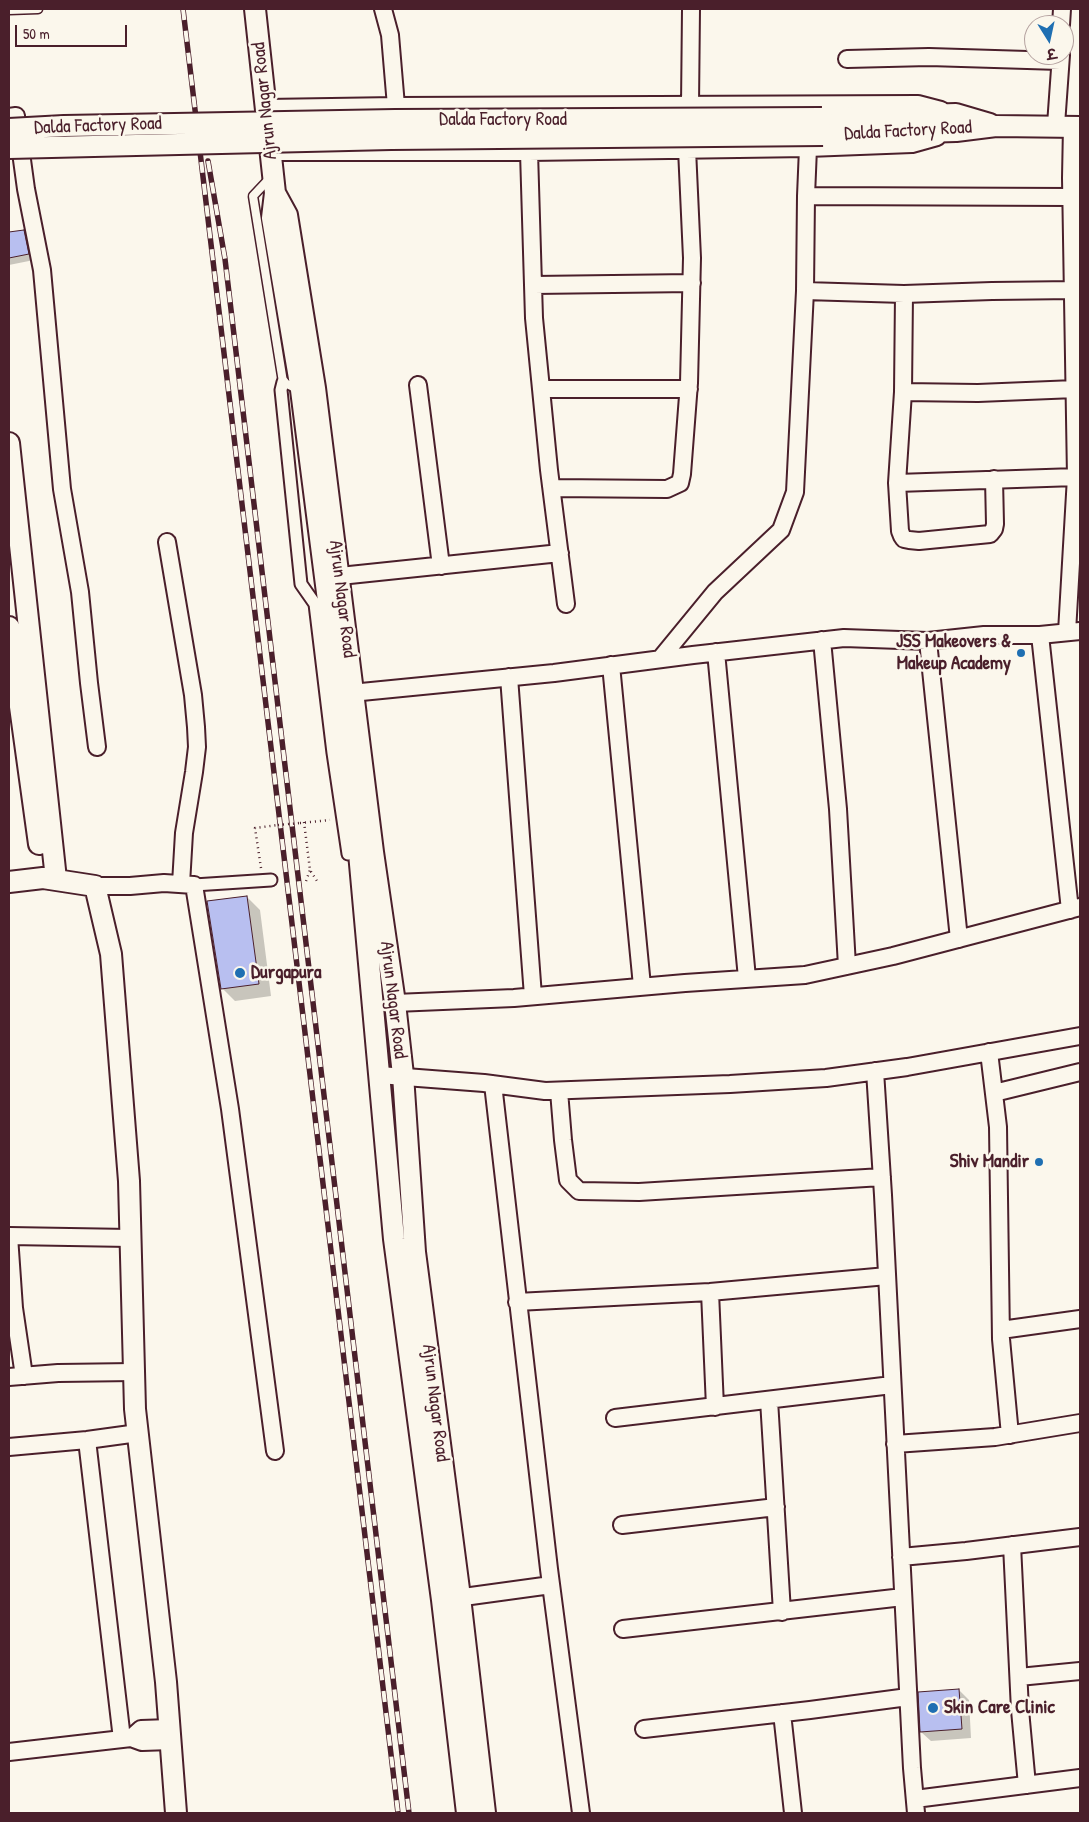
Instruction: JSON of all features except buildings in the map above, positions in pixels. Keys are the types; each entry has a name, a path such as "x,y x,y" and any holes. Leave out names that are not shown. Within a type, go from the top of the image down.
{"street":[{"name":"Ajrun Nagar Road","path":"255,9 274,184 272,218 292,386 347,693 395,1003 403,1075 415,1252 451,1599 467,1813"},
{"path":"383,9 390,35 396,106"},
{"path":"690,105 691,9"},
{"path":"847,59 1024,58"},
{"path":"347,693 612,666 844,638 928,641 984,635 1040,635 1074,632 1076,477 1074,290 1069,126 1062,65"},
{"path":"266,108 918,104 956,123"},
{"path":"9,117 16,116 26,189 42,270 62,489 80,592 97,747"},
{"name":"Dalda Factory Road","path":"9,129 64,126 395,120 818,134"},
{"path":"270,152 530,152 687,149 818,134 912,144 956,123"},
{"name":"Dalda Factory Road","path":"9,148 381,139 818,134 956,123 996,126 1069,126"},
{"path":"660,659 715,592 781,530 795,492 806,291 806,196 818,134"},
{"path":"552,488 667,489 680,483 689,389 692,283 687,149"},
{"path":"530,152 534,318 566,604"},
{"name":"Ajrun Nagar Road","path":"274,184 287,214 315,388 340,576 359,853 394,1239 485,1813"},
{"path":"806,196 1071,197"},
{"path":"534,285 692,283"},
{"path":"806,291 904,294 1074,290"},
{"path":"904,294 903,392 897,483 900,530 904,539 919,540 985,535 993,532 995,524 994,479"},
{"path":"418,385 441,566"},
{"path":"292,386 281,390 301,584 315,604 344,854 373,852"},
{"path":"541,390 689,389"},
{"path":"903,392 978,393 1075,389"},
{"path":"9,443 49,879"},
{"path":"897,483 1076,477"},
{"path":"167,542 193,695 196,727 197,747 184,833 187,884 231,1118 274,1451"},
{"path":"340,576 560,553"},
{"path":"9,627 49,879"},
{"path":"395,1003 533,996 805,974 893,956 1075,909 1040,635"},
{"path":"822,640 838,809 847,966"},
{"path":"928,641 959,939"},
{"path":"716,652 747,978"},
{"path":"612,666 642,986"},
{"path":"509,677 533,996"},
{"path":"9,882 49,879 95,886 267,880"},
{"path":"95,886 111,954 129,1181 135,1408 165,1672 176,1813"},
{"path":"379,1075 403,1075 544,1091 740,1083 826,1078 875,1072 1080,1036"},
{"path":"990,1052 998,1127 1001,1330 1010,1434"},
{"path":"875,1072 915,1806 1027,1785 1080,1778"},
{"path":"994,1093 1080,1072"},
{"path":"493,1084 551,1586 581,1813"},
{"path":"559,1090 568,1180 579,1191 639,1192 882,1177"},
{"path":"130,1238 9,1236 17,1377 58,1373 134,1372"},
{"path":"517,1302 710,1292 887,1276"},
{"path":"710,1292 715,1407"},
{"path":"1001,1330 1080,1319"},
{"path":"615,1418 892,1385"},
{"path":"769,1400 782,1612"},
{"path":"895,1444 995,1437 1080,1423"},
{"path":"9,1447 138,1434"},
{"path":"87,1440 126,1739"},
{"path":"622,1525 776,1507"},
{"path":"901,1557 1080,1537"},
{"path":"1012,1545 1027,1785"},
{"path":"451,1599 551,1586"},
{"path":"623,1629 903,1597"},
{"path":"1019,1677 1080,1671"},
{"path":"644,1729 908,1698"},
{"path":"782,1714 792,1813"},
{"path":"9,1752 126,1739 142,1742 170,1734"}],"lane":[{"path":"9,10 38,9"}],"path":[{"path":"267,880 255,828 325,820"},
{"path":"304,822 310,870 317,881"},
{"path":"306,881 310,870"}],"railway":[{"path":"183,9 398,1813"},
{"path":"208,161 225,259 409,1813"}],"place":[{"name":"JSS Makeovers & Makeup Academy","path":"1021,653"},
{"name":"Durgapura","path":"240,973"},
{"name":"Shiv Mandir","path":"1039,1162"},
{"name":"Skin Care Clinic","path":"933,1708"}]}
